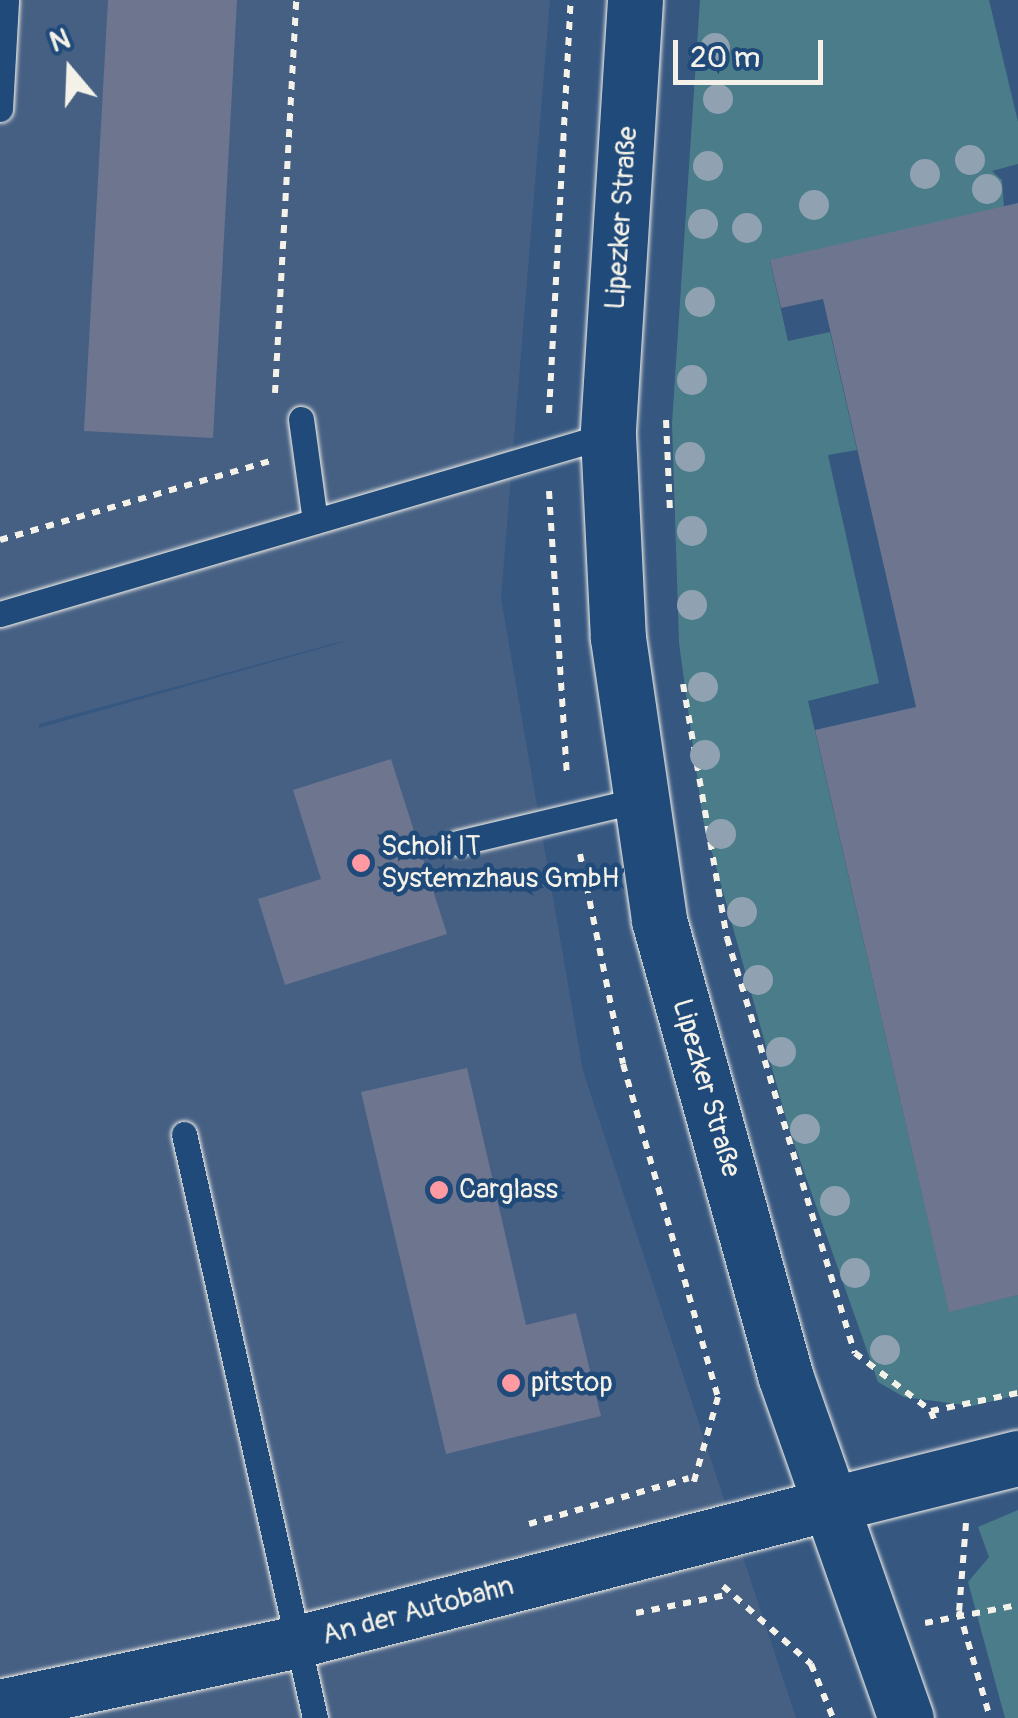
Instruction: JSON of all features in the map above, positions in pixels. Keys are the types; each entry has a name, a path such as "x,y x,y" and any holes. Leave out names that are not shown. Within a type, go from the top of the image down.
{"main road":[{"name":"Lipezker Straße","path":"636,0 608,435 618,638 659,920 786,1375 906,1718"},
{"path":"833,1504 1018,1458"}],"street":[{"name":"An der Autobahn","path":"0,1706 298,1642 833,1504"}],"lane":[{"path":"0,109 6,0"},
{"path":"301,420 316,521"},
{"path":"0,614 608,435"},
{"path":"458,843 642,798"},
{"path":"184,1134 315,1718"}],"path":[{"path":"274,403 296,0"},
{"path":"666,415 670,534"},
{"path":"0,540 272,460 272,442"},
{"path":"680,671 727,938 854,1353 931,1411 953,1473 971,1540 959,1611 990,1718"},
{"path":"931,1411 1018,1392"},
{"path":"959,1611 1018,1605"}],"shaded area":[{"path":"0,0 550,0 501,598 583,1071 796,1718 0,1718","holes":["343,642 39,728 39,724"]}],"green space":[{"path":"700,0 989,0 1018,122 1018,164 992,171 1002,180 1004,207 770,261 788,341 830,332 857,450 828,455 879,683 808,701 949,1311 1018,1295 1018,1395 972,1406 904,1397 878,1382 789,1129 703,820 679,643 672,423"},
{"path":"1018,1510 1018,1718 1005,1718 968,1582 989,1557 978,1527"}],"building":[{"path":"108,0 237,0 213,438 84,431"},
{"path":"1018,203 1018,1295 949,1312 815,730 916,707 823,299 781,308 770,260"},
{"path":"391,759 447,934 285,985 258,899 321,879 293,790"},
{"path":"467,1068 526,1325 576,1313 601,1416 446,1454 361,1092"}],"place":[{"name":"Scholi IT Systemzhaus GmbH","path":"361,863"},
{"name":"Carglass","path":"439,1190"},
{"name":"pitstop","path":"511,1383"}]}
